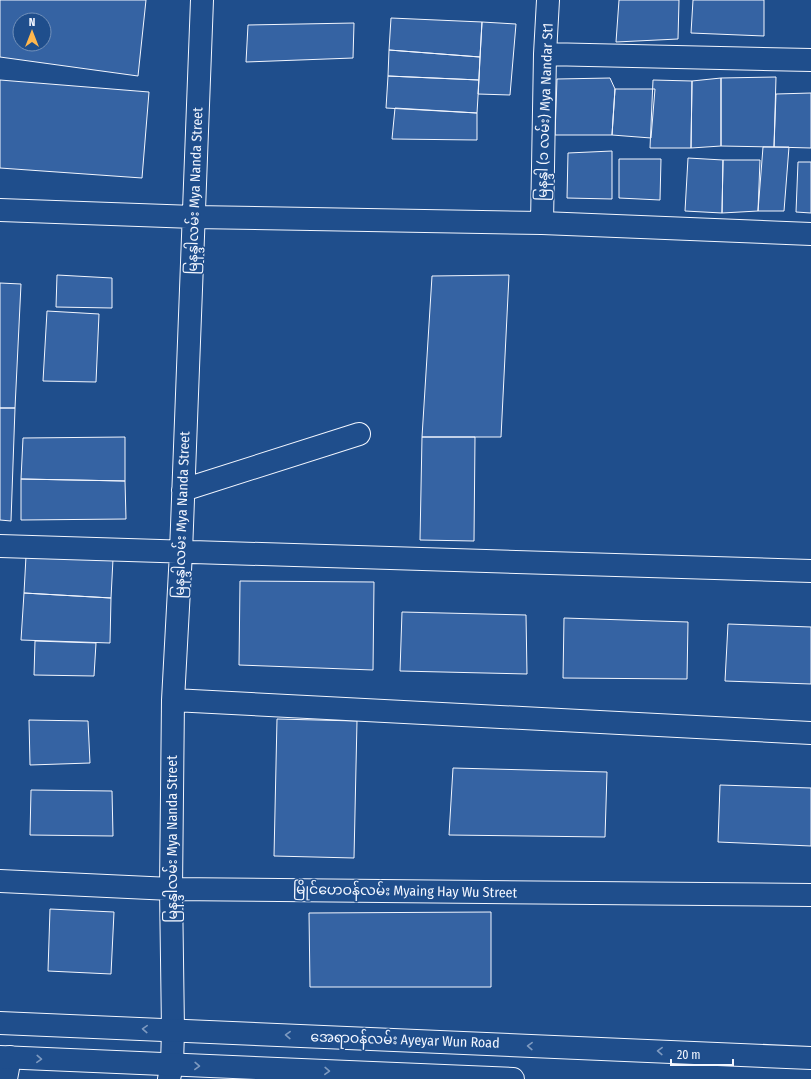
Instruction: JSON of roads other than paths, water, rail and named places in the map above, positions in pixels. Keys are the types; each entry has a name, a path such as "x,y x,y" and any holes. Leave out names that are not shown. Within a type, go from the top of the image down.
{"street":[{"name":"မြနန္ဒါလမ်း Mya Nanda Street","path":"170,1072 173,1030 171,888 173,700 181,552 202,0"},
{"name":"မြနန္ဒါ (၁ လမ်း) Mya Nandar St1","path":"542,223 545,54 548,0"},
{"path":"545,54 811,60"},
{"path":"0,210 194,217 542,223 811,234"},
{"path":"183,490 359,434"},
{"path":"0,546 811,571"},
{"path":"173,700 811,733"},
{"name":"မြိုင်ဟေဝန်လမ်း Myaing Hay Wu Street","path":"0,882 171,888 811,895"},
{"name":"အေရာဝန်လမ်း Ayeyar Wun Road","path":"0,1023 811,1058"},
{"path":"6,1079 5,1057 170,1072 513,1079"}]}
